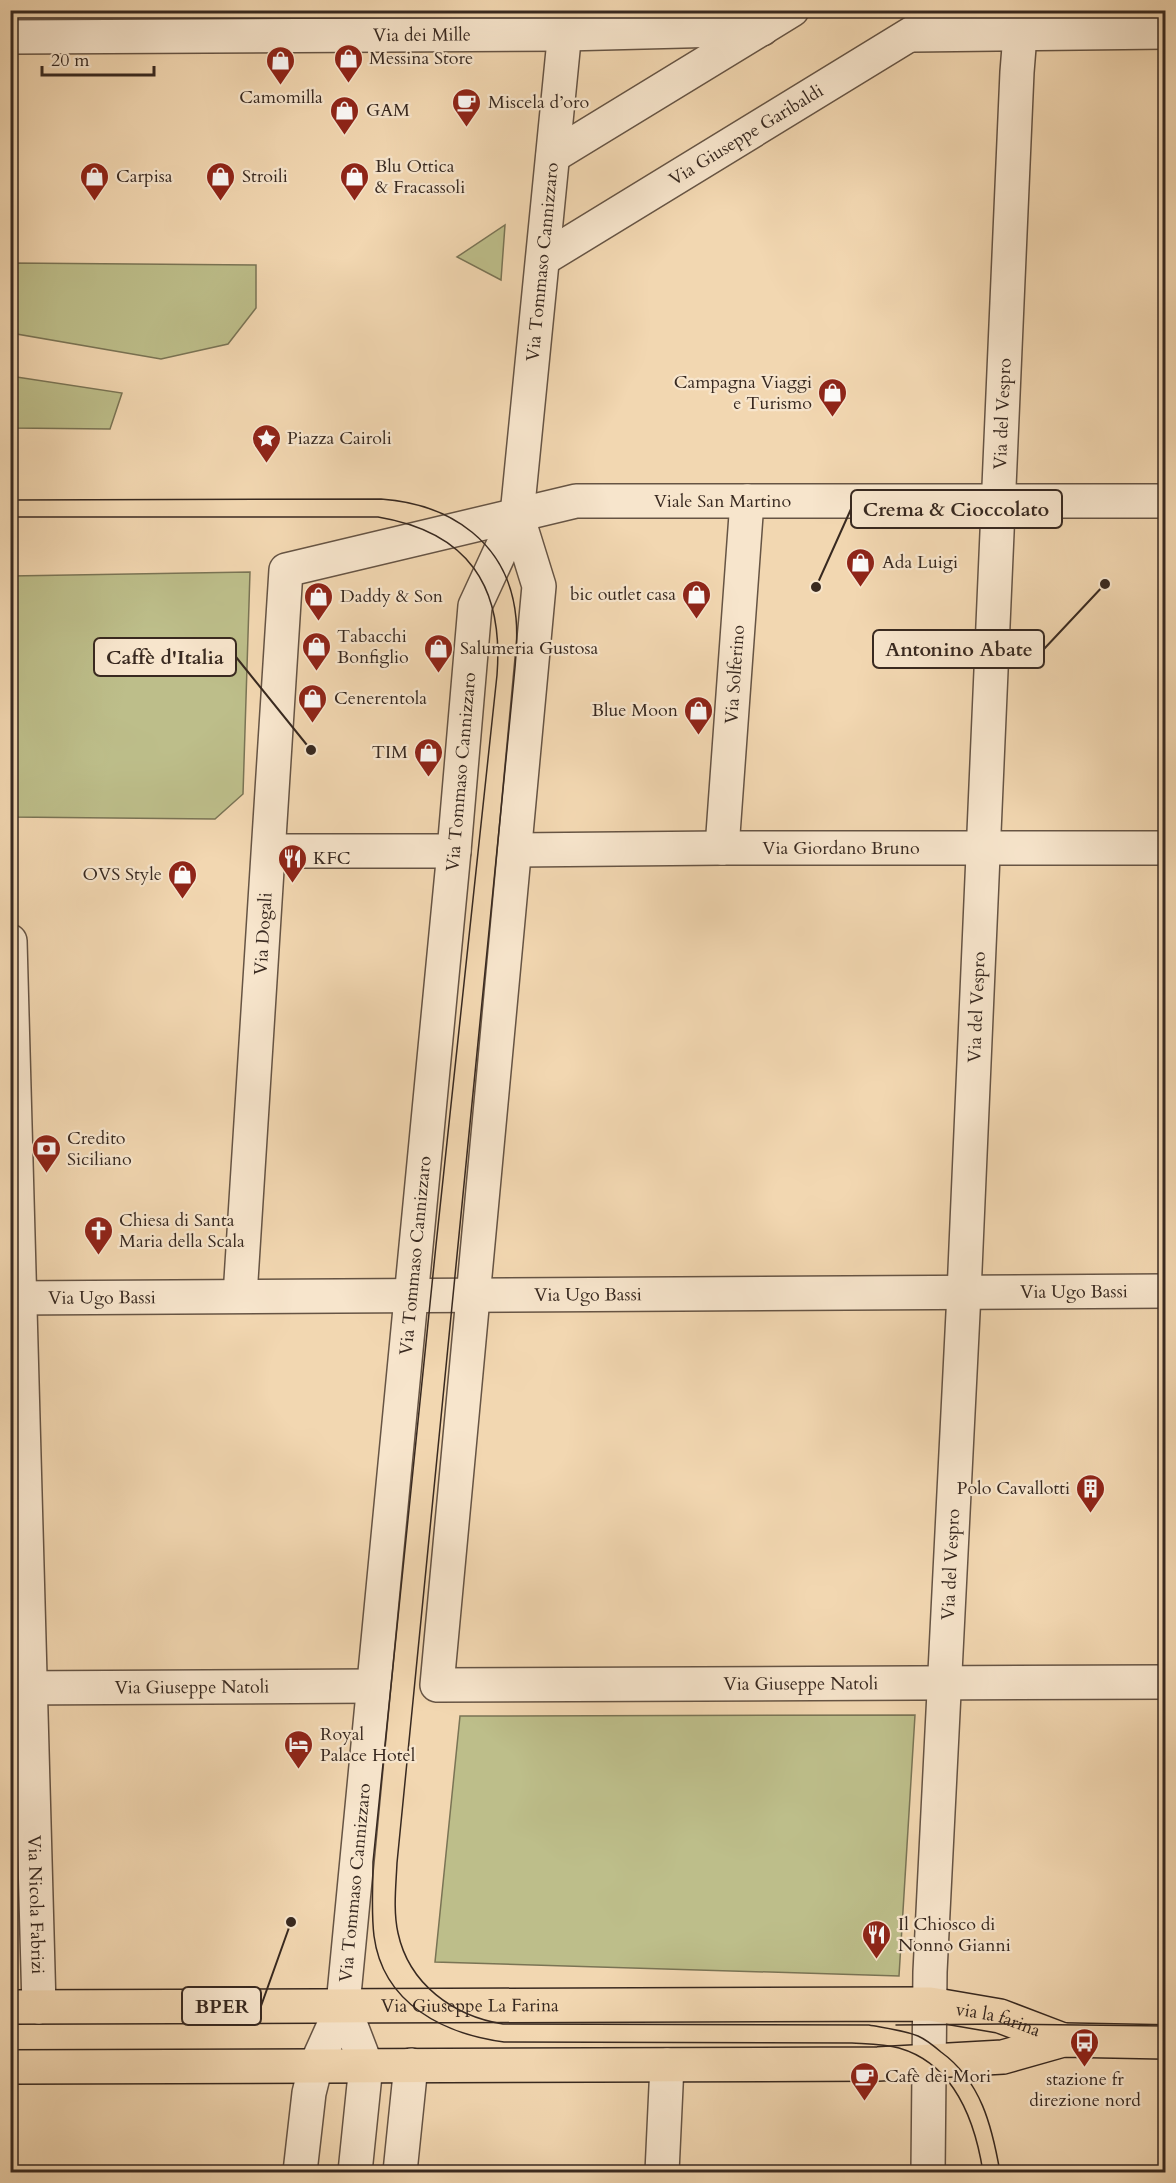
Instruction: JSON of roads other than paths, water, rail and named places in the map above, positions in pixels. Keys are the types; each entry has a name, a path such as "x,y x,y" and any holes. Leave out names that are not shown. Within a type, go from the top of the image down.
{"main road":[{"name":"Via Giuseppe La Farina","path":"25,2007 930,2004"},
{"name":"via la farina","path":"930,2004 1000,2016 1064,2040"},
{"path":"10,2067 878,2064 1003,2056 1064,2040 1166,2042"}],"street":[{"path":"553,156 792,10"},
{"name":"Via Giuseppe Garibaldi","path":"543,258 950,10"},
{"path":"911,35 1021,21 1166,32"},
{"name":"Via del Vespro","path":"928,2172 930,2004 1021,21"},
{"name":"Via dei Mille","path":"10,37 321,23 566,22 762,29"},
{"name":"Via Tommaso Cannizzaro","path":"343,2005 412,1296 475,606 517,515 566,22"},
{"name":"Viale San Martino","path":"286,570 576,501 1166,501"},
{"name":"Via Solferino","path":"722,848 747,501"},
{"name":"Via Tommaso Cannizzaro","path":"436,1686 539,586 517,515"},
{"name":"Via Dogali","path":"240,1296 286,570"},
{"name":"Via Giordano Bruno","path":"515,850 1166,848"},
{"path":"268,851 454,850"},
{"name":"Via Nicola Fabrizi","path":"10,941 25,2007"},
{"name":"Via Ugo Bassi","path":"16,1298 1166,1291"},
{"name":"Via Giuseppe Natoli","path":"436,1686 1166,1682"},
{"name":"Via Giuseppe Natoli","path":"21,1688 374,1686"},
{"path":"343,2005 366,2065 355,2172"},
{"path":"300,2172 309,2093 316,2065 343,2005"},
{"path":"400,2172 411,2065"},
{"path":"662,2172 667,2065"}],"tram line":[{"path":"10,500 381,499 407,502 453,519 472,532 489,549 502,568 511,592 517,626 517,641 397,1863 396,1924 412,1968 436,1995 451,2005 467,2014 503,2024 869,2025 918,2036 955,2064 975,2091 988,2121 1000,2172"},
{"path":"10,517 378,517 409,524 436,536 457,550 474,568 486,590 494,615 498,643 497,675 373,1862 374,1936 380,1960 390,1980 403,1997 420,2012 439,2023 460,2032 504,2042 852,2043 899,2048 918,2056 934,2067 959,2097 974,2133 983,2172"},
{"path":"896,2025 1166,2026"}],"place":[{"name":"Messina Store","path":"348,84"},
{"name":"Camomilla","path":"281,86"},
{"name":"Miscela d’oro","path":"467,128"},
{"name":"GAM","path":"345,136"},
{"name":"Carpisa","path":"95,202"},
{"name":"Stroili","path":"221,202"},
{"name":"Blu Ottica & Fracassoli","path":"354,202"},
{"name":"Campagna Viaggi e Turismo","path":"833,418"},
{"name":"Piazza Cairoli","path":"266,464"},
{"name":"Antonino Abate","path":"1105,584"},
{"name":"Crema & Cioccolato","path":"816,587"},
{"name":"Ada Luigi","path":"861,588"},
{"name":"bic outlet casa","path":"697,620"},
{"name":"Daddy & Son","path":"319,622"},
{"name":"Tabacchi Bonfiglio","path":"316,672"},
{"name":"Salumeria Gustosa","path":"439,674"},
{"name":"Cenerentola","path":"313,724"},
{"name":"Blue Moon","path":"699,736"},
{"name":"Caffè d'Italia","path":"311,750"},
{"name":"TIM","path":"429,778"},
{"name":"KFC","path":"292,884"},
{"name":"OVS Style","path":"183,900"},
{"name":"Credito Siciliano","path":"46,1174"},
{"name":"Chiesa di Santa Maria della Scala","path":"98,1256"},
{"name":"Polo Cavallotti","path":"1091,1514"},
{"name":"Royal Palace Hotel","path":"299,1770"},
{"name":"BPER","path":"291,1922"},
{"name":"Il Chiosco di Nonno Gianni","path":"877,1960"},
{"name":"stazione fr direzione nord","path":"1085,2068"},
{"name":"Cafè dei Mori","path":"864,2102"}]}
